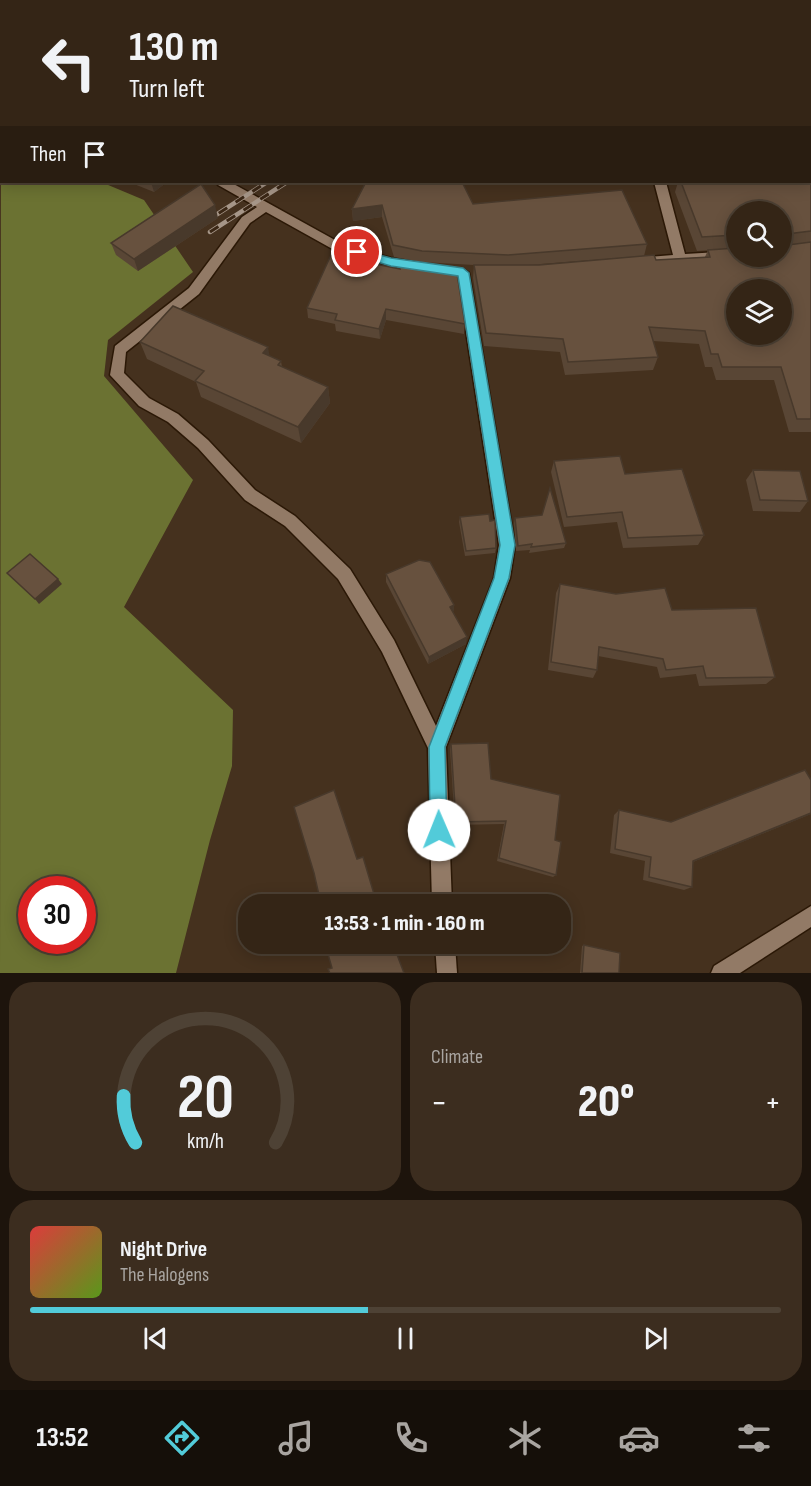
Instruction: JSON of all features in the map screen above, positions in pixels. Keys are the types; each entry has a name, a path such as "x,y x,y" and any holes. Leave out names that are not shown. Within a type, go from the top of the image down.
{"street":[{"path":"224,183 340,248 391,262 432,268"},
{"path":"660,183 680,257"},
{"path":"266,206 246,220 194,291 120,350 117,375 144,402 173,418 203,444 250,495 290,521 344,574 388,646 437,747"},
{"path":"622,263 726,255"},
{"path":"442,894 437,747 502,578 507,545 464,272"},
{"path":"721,973 811,916"},
{"path":"446,954 447,973"}],"green space":[{"path":"1,183 103,183 144,200 193,272 108,340 104,376 193,480 124,607 233,710 232,766 210,840 176,973 0,973"}],"building":[{"path":"365,183 462,183 473,204 622,190 647,244 508,255 422,251 393,245 382,205 352,209"},
{"path":"681,183 811,183 811,231 792,233 792,201 726,201 726,236 702,237"},
{"path":"201,184 215,205 134,259 111,243"},
{"path":"811,242 811,419 797,419 781,367 722,367 718,354 711,354 705,331 649,327 658,357 568,362 563,339 486,333 474,265 539,265 654,255 656,260 710,257 708,250 726,249 726,267 792,267 792,244"},
{"path":"331,255 400,269 397,260 456,267 465,324 386,309 379,329 335,320 337,314 307,308"},
{"path":"173,306 268,347 263,353 281,361 278,365 328,387 298,427 195,381 204,371 140,342"},
{"path":"620,456 625,474 682,469 704,535 628,538 622,512 567,517 554,461"},
{"path":"753,470 800,471 808,501 760,500"},
{"path":"550,488 566,543 531,547 532,544 518,546 515,518 542,515"},
{"path":"489,514 490,521 495,520 496,548 466,551 460,517"},
{"path":"30,554 58,579 35,599 7,573"},
{"path":"419,560 430,562 454,605 450,607 467,637 429,657 386,574"},
{"path":"560,584 616,594 665,588 672,610 756,608 775,677 706,678 703,666 666,670 663,659 599,647 597,670 551,662"},
{"path":"488,743 491,779 560,795 555,840 561,842 556,875 499,858 506,821 456,822 451,744"},
{"path":"805,770 811,780 811,813 693,861 692,887 649,877 651,857 615,849 619,810 671,822"},
{"path":"334,790 357,859 363,857 374,894 319,894 294,807"},
{"path":"584,945 620,953 619,973 582,973"},
{"path":"328,954 397,954 404,973 330,973 328,969 332,968"}],"railway":[{"path":"202,224 265,183"},
{"path":"210,232 285,183"}],"route":[{"path":"357,252 391,262 463,273 497,467 507,545 502,578 437,747 439,830"}]}
